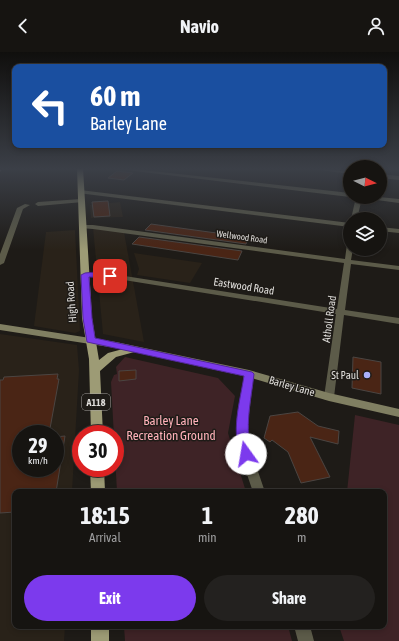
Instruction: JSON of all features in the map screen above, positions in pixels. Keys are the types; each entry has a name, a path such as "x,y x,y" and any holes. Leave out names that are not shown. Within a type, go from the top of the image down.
{"main road":[{"name":"High Road","path":"80,195 87,318 94,370 97,425"},
{"name":"Barley Lane","path":"0,327 90,340 134,349 249,374 329,397 399,413"},
{"path":"94,370 112,355 134,349"},
{"path":"97,477 98,489"},
{"path":"100,629 100,641"}],"street":[{"path":"109,195 343,224"},
{"path":"387,200 399,201"},
{"path":"38,204 81,201"},
{"path":"0,264 20,208 27,205"},
{"name":"Wellwood Road","path":"82,227 100,228 399,268"},
{"path":"387,230 399,231"},
{"name":"Atholl Road","path":"329,397 348,256"},
{"name":"Eastwood Road","path":"85,275 99,274 399,321"},
{"path":"249,374 242,442 258,489"},
{"path":"303,629 306,641"}],"shaded area":[{"path":"120,202 123,217 91,218 90,205"},
{"path":"93,228 124,232 144,342 103,334"},
{"path":"75,230 80,331 75,333 34,326 46,232"},
{"path":"134,253 202,263 190,283 137,275 139,269"},
{"path":"0,334 77,345 79,370 76,425 72,425 72,489 12,489 12,629 65,629 64,641 0,641"}],"green space":[{"name":"Barley Lane Recreation Ground","path":"125,357 218,378 235,396 228,433 245,489 117,489 116,477 124,477 124,425 113,425 111,382 114,375 117,374 116,367"},
{"path":"355,415 399,425 399,641 344,641 340,629 387,629 387,489 347,489"},
{"path":"124,629 289,629 292,641 125,641"}],"building":[{"path":"108,201 110,216 94,217 92,202"},
{"path":"151,224 249,237 246,244 145,230"},
{"path":"139,237 242,251 238,260 132,244"},
{"name":"St Paul","path":"353,357 381,362 381,394 352,388"},
{"path":"136,370 136,379 119,381 119,371"},
{"path":"58,374 57,379 59,379 51,425 12,425 12,477 58,477 56,489 12,489 12,512 0,513 0,380 3,380 4,377"},
{"path":"298,412 318,426 339,431 338,444 310,437 330,477 301,483 288,452 272,440 270,442 264,438 270,416"}],"place":[{"name":"St Paul","path":"367,375"}],"route":[{"path":"110,276 96,274 85,275 87,318 90,340 249,374 242,431 242,442 246,454"}]}
